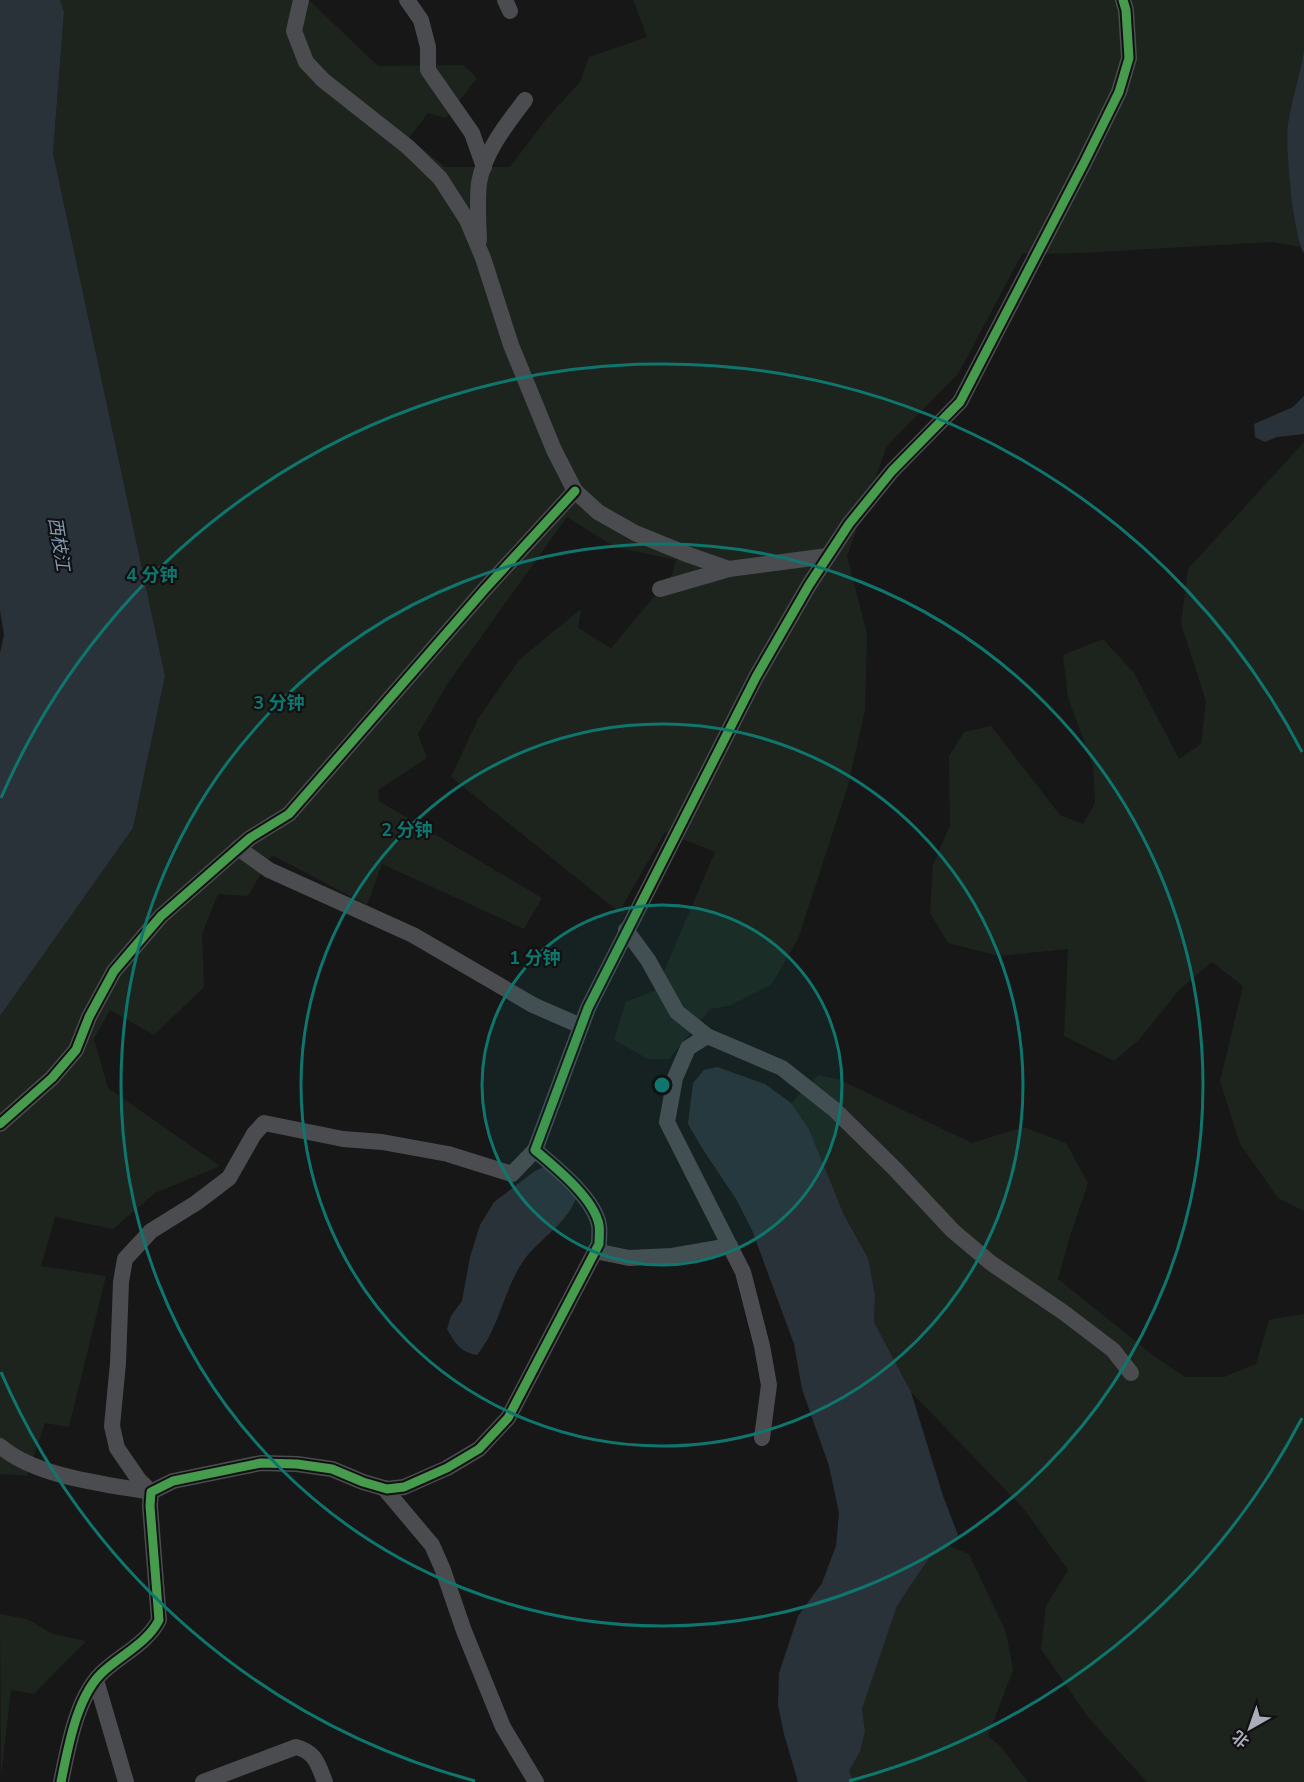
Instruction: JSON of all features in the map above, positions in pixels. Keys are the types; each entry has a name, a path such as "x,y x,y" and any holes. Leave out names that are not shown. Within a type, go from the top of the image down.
{"street":[{"path":"301,0 294,31 306,62 323,80 408,147 440,178 467,220 480,249 511,345 554,450 575,491 598,512 635,533 729,568"},
{"path":"407,0 421,20 428,47 428,70 472,133 484,167"},
{"path":"61,1782 78,1714 86,1695 102,1672 154,1631 159,1620 150,1506 151,1492 139,1480 117,1448 112,1426 118,1363 121,1282 125,1259 151,1231 196,1203 229,1178 254,1134 264,1123 343,1139 382,1142 448,1154 512,1174 535,1150 588,1008 756,676 849,524 892,471 960,402 1085,161 1119,92 1129,58 1126,10 1123,0"},
{"path":"480,249 479,181 502,132 525,100"},
{"path":"0,1124 52,1078 76,1050 89,1017 114,971 161,916 250,838 290,814 484,589 575,491"},
{"path":"660,588 729,568 828,556"},
{"path":"238,848 269,870 413,935 533,1005 581,1026"},
{"path":"626,930 648,960 677,1012 707,1036 782,1068 835,1110 953,1231 991,1263 1063,1312 1113,1350 1131,1372"},
{"path":"707,1036 688,1048 675,1078 667,1122 743,1272 762,1346 769,1385 762,1438"},
{"path":"0,1446 12,1457 51,1472 151,1492 172,1481 261,1463 297,1464 332,1469 384,1488 404,1487 447,1468 479,1449 508,1418 599,1244 599,1225 588,1202 535,1150"},
{"path":"595,1251 629,1258 661,1257 730,1246"},
{"path":"384,1488 432,1545 503,1727 536,1782"},
{"path":"96,1680 126,1782"},
{"path":"203,1782 296,1748 306,1750 315,1758 326,1782"}],"shaded area":[{"path":"60,0 309,0 378,66 463,65 477,78 446,118 428,113 409,138 445,167 510,167 547,118 580,82 589,57 647,37 633,0 1304,0 1304,50 1288,126 1294,219 1300,247 1272,242 1081,253 1022,254 958,374 887,446 847,556 867,634 865,710 848,786 798,939 771,985 729,1006 710,1009 669,1059 648,1059 614,1040 626,1002 656,990 715,852 665,832 619,912 451,777 478,719 519,660 581,609 578,628 611,648 672,575 676,560 615,547 567,517 448,683 418,734 427,758 378,790 379,801 542,898 524,929 382,864 367,905 272,855 248,896 218,894 202,934 204,987 154,1035 110,1010 94,1039 108,1088 220,1166 155,1193 113,1229 55,1217 41,1266 106,1276 69,1427 45,1423 27,1476 0,1474 0,1016 133,828 165,676 53,153 64,12"},
{"path":"1304,442 1304,1211 1278,1198 1240,1144 1220,1081 1243,986 1212,962 1179,990 1139,1040 1114,1061 1064,1036 1068,949 999,956 948,943 930,913 933,865 950,825 949,756 964,732 991,726 1060,815 1083,824 1095,803 1093,765 1068,698 1063,655 1103,639 1134,673 1179,759 1201,744 1206,701 1181,624 1188,569"},
{"path":"818,1075 838,1079 972,1143 1024,1127 1066,1143 1088,1183 1058,1279 1154,1356 1185,1377 1224,1377 1256,1364 1269,1320 1304,1314 1304,1782 1147,1782 1088,1717 1041,1649 1046,1606 1068,1570 1024,1509 911,1392 874,1322 875,1294 868,1258 844,1215 809,1129 791,1103"},
{"path":"949,1546 969,1554 1006,1632 1013,1670 988,1736 1001,1747 1028,1782 854,1782 849,1771 860,1752 865,1731 862,1709 897,1606 929,1558"},
{"path":"0,1614 27,1619 53,1634 86,1641 34,1694 11,1690 1,1777"}],"water":[{"name":"西枝江","path":"0,0 60,0 64,12 53,153 165,676 133,828 0,1016 0,653 4,635 0,610"},
{"path":"1304,50 1304,253 1296,229 1293,210 1287,135"},
{"path":"1304,396 1304,434 1277,437 1265,442 1255,437 1254,424 1293,407"},
{"path":"717,1067 765,1084 791,1103 809,1129 844,1215 868,1258 875,1294 874,1322 911,1392 943,1496 958,1535 949,1546 929,1558 897,1606 862,1709 865,1731 860,1752 849,1771 854,1782 798,1782 778,1705 779,1673 798,1616 822,1583 836,1546 839,1513 829,1466 802,1389 794,1344 752,1230 736,1199 688,1124 693,1083 704,1070"},
{"path":"544,1167 576,1199 564,1218 522,1263 491,1334 477,1355 466,1352 456,1343 447,1329 451,1316 462,1301 470,1257 480,1225 494,1202 535,1171"}],"cycle path":[{"path":"61,1782 75,1722 87,1692 95,1680 142,1641 159,1620 150,1506 151,1492 173,1481 261,1463 297,1464 332,1469 387,1489 404,1487 447,1468 479,1449 508,1418 599,1244 599,1225 590,1204 573,1184 535,1150 588,1008 756,677 809,585 849,524 892,471 960,402 1119,92 1129,58 1126,10 1123,0"},
{"path":"0,1124 52,1078 76,1050 89,1017 114,971 161,916 250,838 289,814 485,589 575,491"}]}
